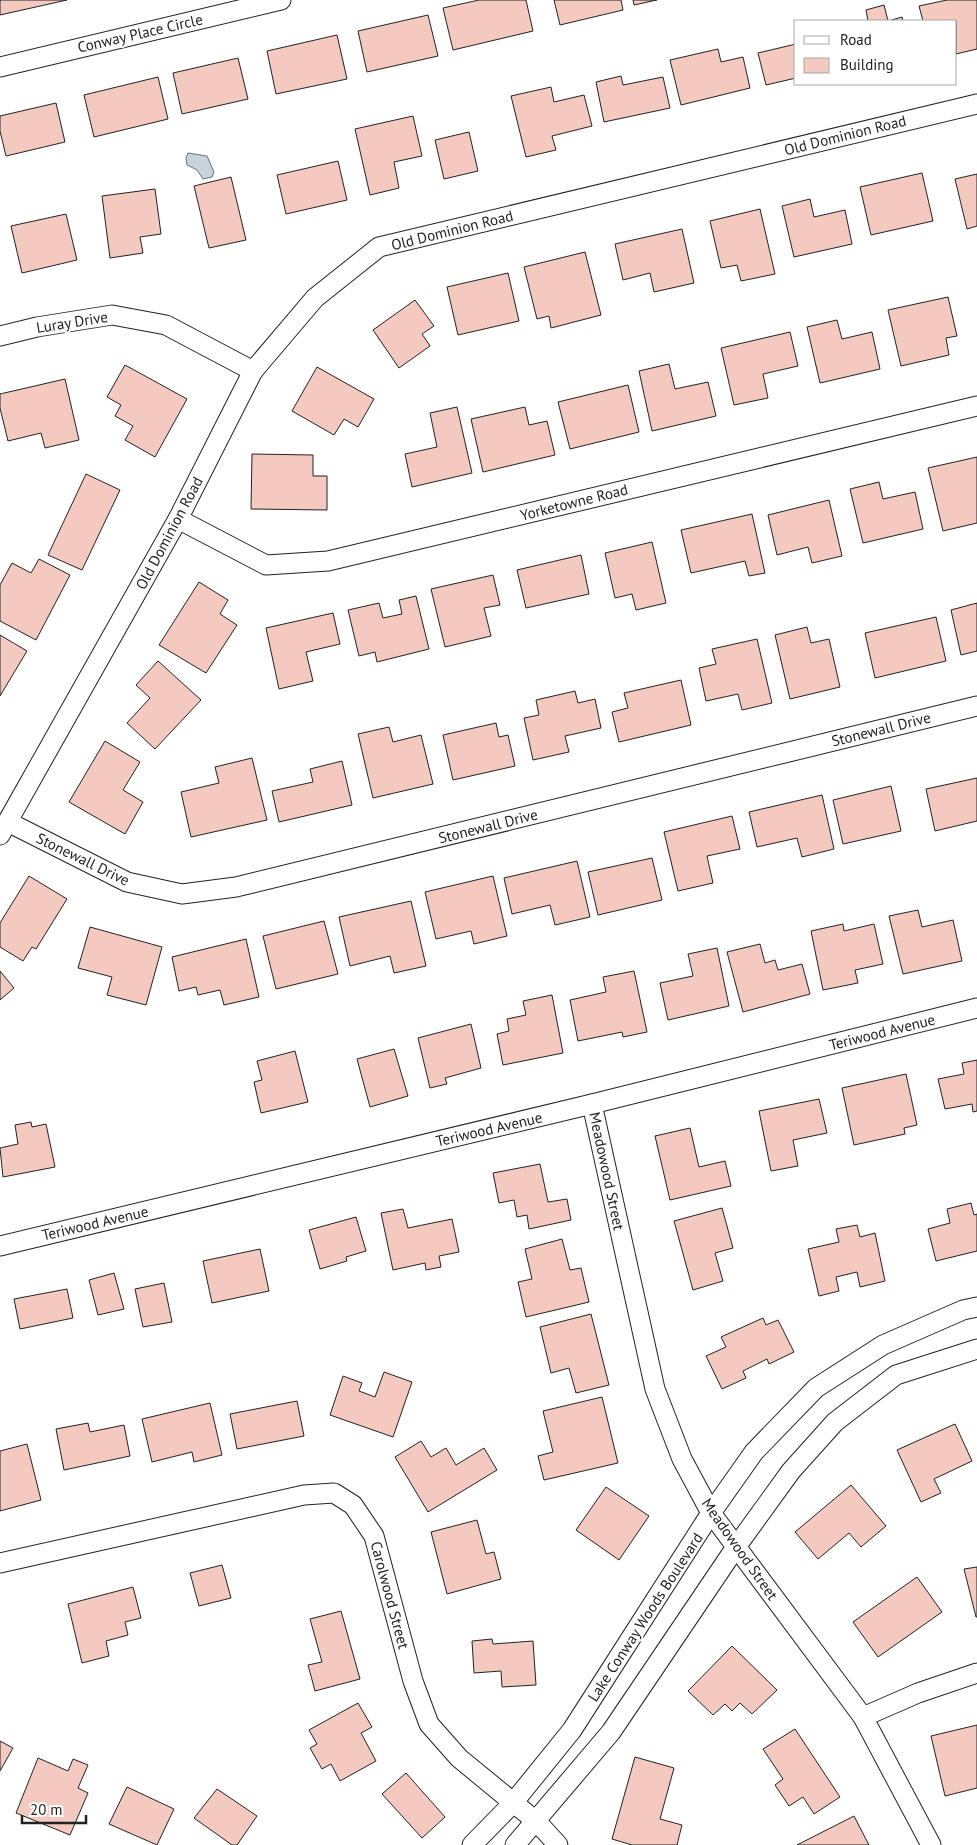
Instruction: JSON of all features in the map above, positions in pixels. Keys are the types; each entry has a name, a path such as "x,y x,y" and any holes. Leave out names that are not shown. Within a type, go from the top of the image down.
{"street":[{"name":"Conway Place Circle","path":"0,67 281,0"},
{"name":"Old Dominion Road","path":"4,828 178,519 253,370 315,298 379,247 977,104"},
{"name":"Luray Drive","path":"0,336 37,327 112,315 166,325 253,370"},
{"name":"Yorketowne Road","path":"178,519 266,565 328,562 977,406"},
{"name":"Stonewall Drive","path":"4,828 127,882 182,894 236,887 977,706"},
{"name":"Teriwood Avenue","path":"0,1246 592,1104 977,1008"},
{"name":"Meadowood Street","path":"592,1104 655,1389 682,1459 711,1513 863,1716 931,1845"},
{"name":"Lake Conway Woods Boulevard","path":"472,1845 513,1803 572,1730 711,1513 754,1452 816,1388 883,1345 963,1310 977,1308"},
{"path":"515,1845 537,1822 611,1732 736,1547 791,1471 835,1422 896,1376 977,1349"},
{"name":"Carolwood Street","path":"0,1563 304,1494 334,1493 354,1505 374,1536 413,1681 429,1724 459,1758 537,1822 558,1845"},
{"path":"863,1716 918,1693 977,1673"}],"shaded area":[{"path":"188,153 207,156 214,172 212,177 203,179 197,170 187,165 186,158"}],"building":[{"path":"0,0 67,0 0,15"},
{"path":"479,0 526,0 533,31 453,50 443,8"},
{"path":"554,0 621,0 623,10 560,25"},
{"path":"633,0 657,0 634,5"},
{"path":"947,0 977,0 977,49 957,54 957,20 923,20 919,6"},
{"path":"884,5 888,20 868,20 866,10"},
{"path":"428,15 438,56 367,72 358,31"},
{"path":"902,17 903,20 892,20"},
{"path":"337,35 347,79 276,94 267,51"},
{"path":"794,44 794,78 766,85 758,53"},
{"path":"718,49 721,62 743,57 750,88 681,105 670,60"},
{"path":"238,58 248,99 182,114 173,73"},
{"path":"621,76 623,85 663,77 670,108 604,122 596,82"},
{"path":"158,77 168,119 94,137 84,95"},
{"path":"551,87 554,102 584,95 592,126 552,136 556,150 526,157 511,96"},
{"path":"56,103 65,142 6,156 0,131 0,116"},
{"path":"413,116 422,156 394,162 399,188 370,195 355,129"},
{"path":"469,132 478,171 444,179 435,140"},
{"path":"338,161 347,200 286,214 277,175"},
{"path":"922,173 933,221 871,235 860,187"},
{"path":"977,174 977,226 967,229 955,179"},
{"path":"231,177 246,240 209,248 194,186"},
{"path":"155,189 161,234 140,237 143,253 110,258 102,196"},
{"path":"810,199 814,217 845,210 852,244 794,257 782,206"},
{"path":"760,209 775,274 741,281 737,265 721,268 710,221"},
{"path":"66,214 77,260 22,273 11,226"},
{"path":"682,229 694,283 654,292 650,273 623,280 615,244"},
{"path":"585,252 601,315 551,328 549,316 537,319 524,267"},
{"path":"508,273 519,321 458,335 447,287"},
{"path":"948,297 957,336 946,338 949,355 901,366 888,310"},
{"path":"415,300 434,326 422,334 430,346 399,368 373,330"},
{"path":"837,320 842,339 872,332 880,369 820,383 807,327"},
{"path":"790,332 798,366 763,374 768,398 734,405 721,348"},
{"path":"669,364 675,389 708,382 716,416 652,431 639,371"},
{"path":"125,365 187,399 155,457 125,440 133,426 115,416 121,405 107,397"},
{"path":"317,367 374,399 358,427 344,419 334,435 292,411"},
{"path":"65,379 79,440 45,448 41,433 8,441 0,408 0,394"},
{"path":"628,385 639,432 570,449 558,402"},
{"path":"457,407 472,473 412,487 405,454 437,447 430,413"},
{"path":"525,407 529,425 547,421 555,455 483,472 471,419"},
{"path":"252,454 313,455 313,476 327,476 327,510 251,509"},
{"path":"977,457 977,523 943,531 928,468"},
{"path":"86,474 120,490 82,570 48,555"},
{"path":"879,482 883,499 915,492 923,529 863,543 850,489"},
{"path":"829,500 842,556 812,563 808,547 777,555 768,515"},
{"path":"752,514 765,573 749,576 745,561 691,573 681,530"},
{"path":"652,542 666,603 636,610 632,594 615,598 605,553"},
{"path":"581,555 589,594 526,608 517,570"},
{"path":"39,559 70,575 36,640 0,621 0,585 12,563 31,573"},
{"path":"493,575 500,605 484,608 491,636 445,647 431,589"},
{"path":"199,582 228,600 220,614 237,625 206,673 159,645"},
{"path":"416,596 429,649 377,662 375,652 359,656 348,610 379,603 383,618 402,614 399,600"},
{"path":"977,603 977,651 961,655 951,610"},
{"path":"333,613 340,644 306,652 313,681 279,689 266,628"},
{"path":"936,617 946,661 875,678 865,633"},
{"path":"807,627 811,643 829,639 840,687 790,699 775,635"},
{"path":"0,635 27,651 0,696"},
{"path":"757,639 772,703 742,710 738,694 706,701 699,668 716,664 712,649"},
{"path":"158,661 201,700 155,749 127,723 150,698 136,685"},
{"path":"681,680 691,725 619,742 612,712 628,708 624,693"},
{"path":"575,691 578,703 595,699 601,728 565,736 569,752 533,760 524,718 539,715 536,700"},
{"path":"496,723 499,737 508,735 515,766 453,780 443,735"},
{"path":"389,727 393,742 421,735 433,784 373,798 358,734"},
{"path":"105,741 140,762 123,790 143,802 125,834 69,802"},
{"path":"252,758 267,820 191,837 181,792 219,783 215,767"},
{"path":"342,761 352,805 279,822 272,791 313,782 310,769"},
{"path":"977,778 977,821 935,831 926,789"},
{"path":"891,786 901,831 843,844 833,800"},
{"path":"822,795 834,849 802,857 797,838 757,847 749,812"},
{"path":"732,816 740,849 707,856 713,883 678,891 664,832"},
{"path":"652,858 662,900 598,915 588,872"},
{"path":"577,861 590,917 555,925 550,905 512,914 504,878"},
{"path":"29,876 67,899 36,949 32,947 23,961 0,947 0,923"},
{"path":"493,876 507,936 474,944 471,931 436,939 425,892"},
{"path":"411,901 426,966 394,973 390,956 350,966 339,917"},
{"path":"918,910 922,927 953,920 962,961 903,974 889,916"},
{"path":"324,921 338,974 276,989 263,936"},
{"path":"843,924 844,931 874,924 883,964 855,970 858,983 823,990 811,931"},
{"path":"90,927 162,947 146,1005 107,995 112,977 78,968"},
{"path":"246,939 259,997 224,1005 220,990 198,995 196,987 179,991 172,957"},
{"path":"760,944 765,963 775,960 778,970 802,964 810,994 743,1012 727,952"},
{"path":"717,948 729,1006 668,1020 660,983 693,976 688,954"},
{"path":"0,971 14,988 0,1000"},
{"path":"634,971 647,1032 623,1037 622,1032 578,1041 570,1000 606,992 603,977"},
{"path":"552,995 563,1053 503,1065 497,1034 509,1031 507,1019 526,1015 523,1001"},
{"path":"471,1024 481,1068 445,1078 447,1084 430,1088 418,1038"},
{"path":"394,1049 408,1096 370,1107 357,1059"},
{"path":"295,1051 308,1102 261,1113 254,1082 262,1080 257,1061"},
{"path":"977,1060 977,1111 973,1112 972,1104 945,1109 938,1079 964,1074 962,1063"},
{"path":"906,1074 917,1125 904,1128 905,1134 854,1145 842,1088"},
{"path":"819,1099 827,1133 793,1140 798,1166 771,1171 759,1111"},
{"path":"31,1122 32,1127 46,1124 55,1167 3,1177 0,1148 18,1144 15,1125"},
{"path":"690,1128 699,1167 725,1161 731,1186 670,1200 655,1136"},
{"path":"540,1164 548,1202 567,1199 571,1220 529,1229 527,1215 517,1217 514,1200 499,1203 493,1173"},
{"path":"971,1203 974,1215 977,1214 977,1251 936,1261 928,1229 950,1223 947,1209"},
{"path":"722,1208 733,1248 715,1253 723,1281 693,1290 674,1221"},
{"path":"403,1209 408,1228 452,1219 459,1252 439,1256 441,1267 426,1270 425,1263 393,1270 381,1213"},
{"path":"356,1217 366,1251 346,1257 347,1261 320,1269 309,1230"},
{"path":"857,1225 860,1237 875,1233 885,1281 860,1287 857,1272 836,1277 839,1291 819,1296 808,1249 839,1242 836,1229"},
{"path":"562,1239 570,1270 581,1268 589,1302 526,1317 518,1282 532,1279 525,1249"},
{"path":"260,1249 269,1291 212,1303 203,1261"},
{"path":"114,1273 124,1309 98,1315 89,1280"},
{"path":"164,1283 172,1322 143,1327 135,1289"},
{"path":"67,1289 73,1318 20,1329 14,1299"},
{"path":"591,1314 609,1385 576,1393 569,1368 551,1373 540,1327"},
{"path":"763,1318 766,1325 778,1320 794,1352 769,1364 767,1359 743,1371 746,1378 722,1389 706,1356 726,1347 721,1337"},
{"path":"384,1372 412,1382 393,1437 330,1415 343,1376 362,1383 359,1391 375,1397"},
{"path":"602,1397 618,1463 544,1480 538,1456 553,1452 543,1411"},
{"path":"297,1401 304,1436 237,1449 230,1414"},
{"path":"210,1403 222,1455 194,1462 192,1452 152,1462 142,1419"},
{"path":"88,1423 90,1432 124,1425 130,1456 64,1470 56,1429"},
{"path":"955,1424 972,1461 934,1479 941,1493 921,1502 897,1450"},
{"path":"421,1441 431,1457 446,1448 456,1465 484,1448 497,1470 428,1512 395,1457"},
{"path":"27,1444 41,1500 0,1511 0,1451"},
{"path":"851,1485 886,1526 861,1547 849,1533 818,1559 795,1532"},
{"path":"606,1487 649,1516 619,1560 576,1530"},
{"path":"477,1520 486,1554 494,1552 501,1579 447,1594 431,1532"},
{"path":"222,1565 231,1598 199,1606 190,1573"},
{"path":"977,1567 977,1617 976,1617 964,1569"},
{"path":"917,1577 942,1612 878,1657 853,1622"},
{"path":"133,1587 141,1618 125,1622 128,1635 106,1641 109,1656 82,1663 68,1604"},
{"path":"341,1611 360,1679 315,1691 308,1665 322,1662 310,1619"},
{"path":"492,1639 493,1644 533,1641 536,1685 502,1687 501,1671 474,1673 472,1641"},
{"path":"732,1646 777,1690 752,1714 740,1703 732,1711 725,1704 713,1715 688,1691"},
{"path":"358,1703 372,1727 361,1733 376,1761 340,1781 331,1764 322,1769 310,1748 317,1744 309,1730"},
{"path":"977,1725 977,1788 945,1796 931,1736"},
{"path":"795,1729 840,1797 814,1814 803,1797 789,1806 775,1785 783,1779 763,1749"},
{"path":"0,1741 13,1748 0,1771"},
{"path":"635,1757 674,1768 660,1819 682,1825 677,1845 632,1845 612,1839"},
{"path":"38,1758 68,1771 73,1759 88,1765 78,1788 88,1793 70,1835 16,1813"},
{"path":"406,1773 445,1817 422,1838 382,1794"},
{"path":"127,1787 174,1809 157,1845 109,1824"},
{"path":"217,1789 257,1816 237,1845 232,1845 194,1818"},
{"path":"854,1816 869,1845 797,1845"}]}
